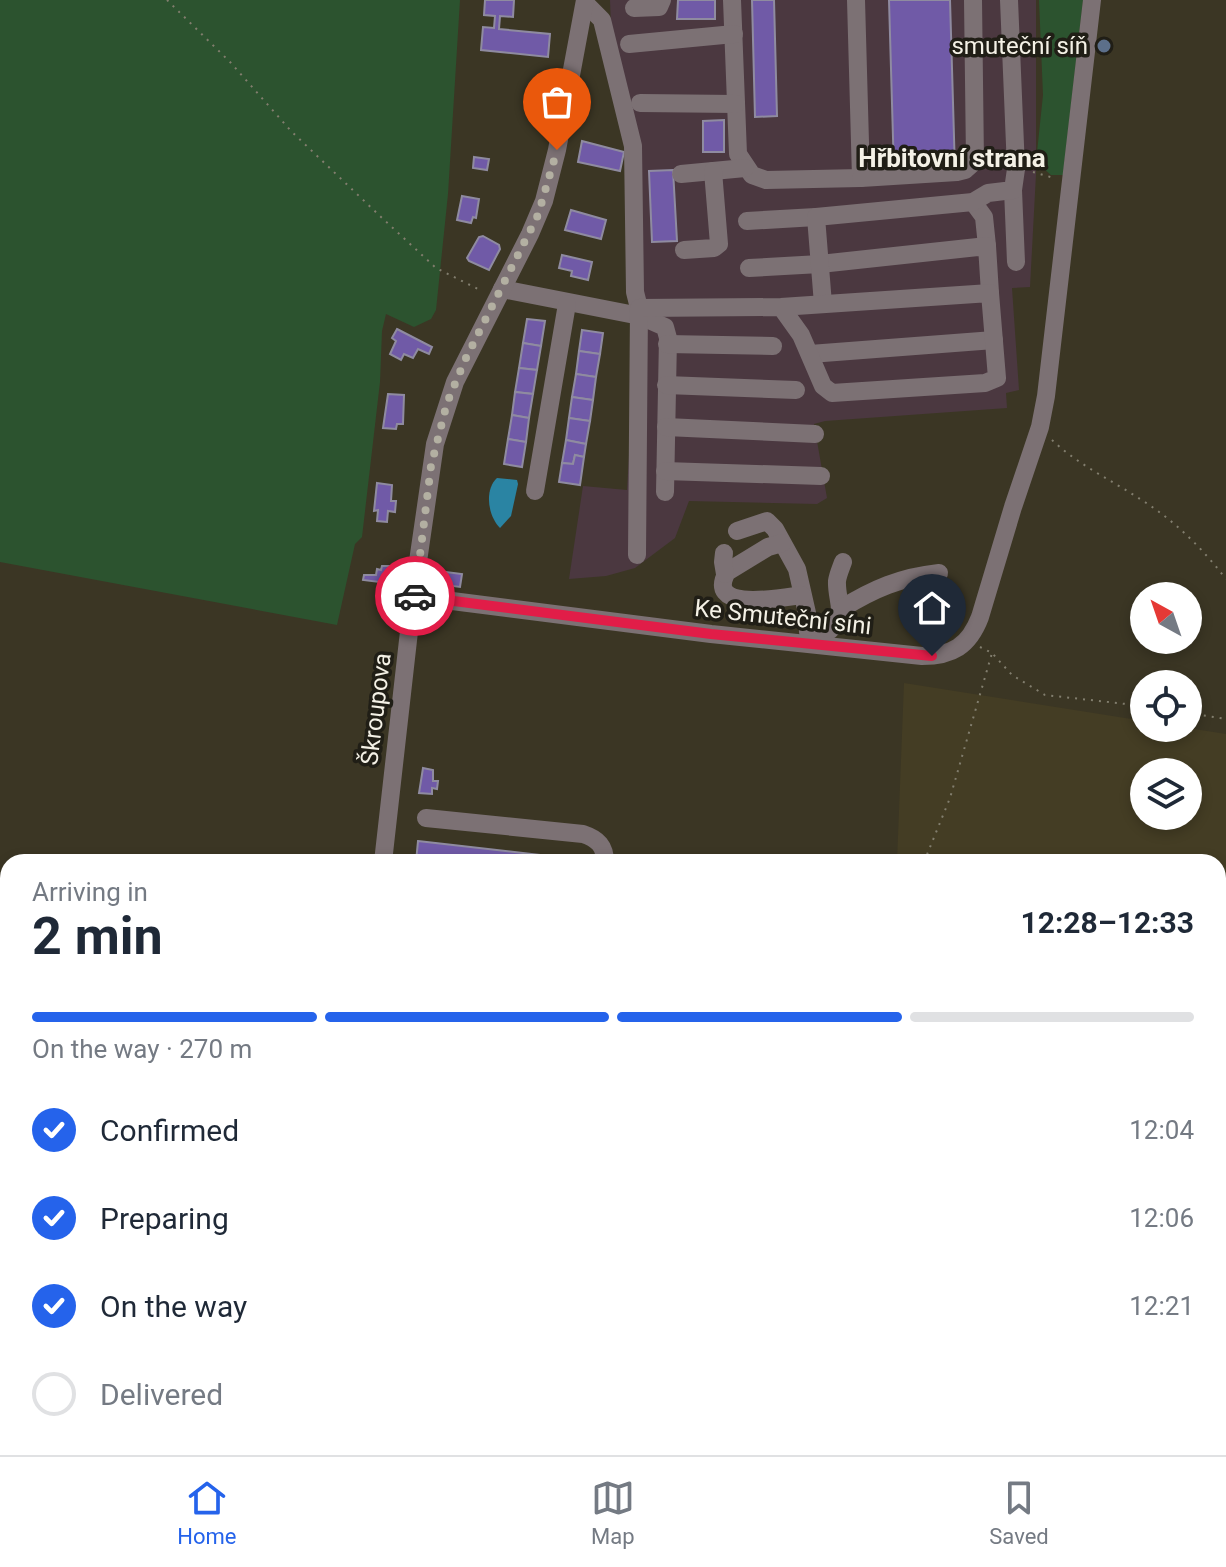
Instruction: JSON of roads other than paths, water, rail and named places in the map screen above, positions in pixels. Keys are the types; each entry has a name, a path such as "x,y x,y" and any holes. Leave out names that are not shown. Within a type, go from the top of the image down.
{"street":[{"path":"634,8 659,7 662,0"},
{"path":"732,0 737,147 745,168 755,177 766,180 861,178 965,170 975,161 973,0"},
{"path":"856,0 861,178"},
{"path":"1009,0 1016,169 1013,190 1016,262"},
{"name":"Ke Smuteční síni","path":"413,596 801,637 932,656 949,654 968,641 980,617 1040,427 1046,396 1092,0"},
{"path":"585,1 602,20 633,146 635,292 639,312 637,555"},
{"name":"Škroupova","path":"384,854 413,596 431,466 440,425 455,382 530,234 548,188 585,1"},
{"path":"629,44 734,34"},
{"path":"640,103 736,104"},
{"path":"681,174 745,168"},
{"path":"684,250 714,248 719,244 713,171"},
{"path":"747,221 973,202 988,193 1013,190"},
{"path":"781,307 796,326 823,386 832,393 985,383 997,378 984,217 973,202"},
{"path":"816,217 823,304"},
{"path":"749,268 820,264 987,246"},
{"path":"499,294 639,312 781,307 990,293"},
{"path":"535,491 567,304"},
{"path":"639,312 665,327 665,492"},
{"path":"810,354 994,340"},
{"path":"667,344 773,346"},
{"path":"666,385 796,390"},
{"path":"666,427 815,434"},
{"path":"665,471 821,476"},
{"path":"737,531 769,522 782,543 797,569 807,613 801,637 830,630 837,623 841,609 837,581 843,562"},
{"path":"725,574 768,547 782,543"},
{"path":"724,553 725,587 730,596 760,601 802,595"},
{"path":"841,609 872,590 903,578 939,573"},
{"path":"426,818 583,834 600,843 607,854"}],"water":[{"path":"497,478 517,480 518,484 511,516 500,528 489,503 490,489"}],"place":[{"name":"smuteční síň","path":"1104,46"}],"district":[{"name":"Hřbitovní strana","path":"952,158"}]}
